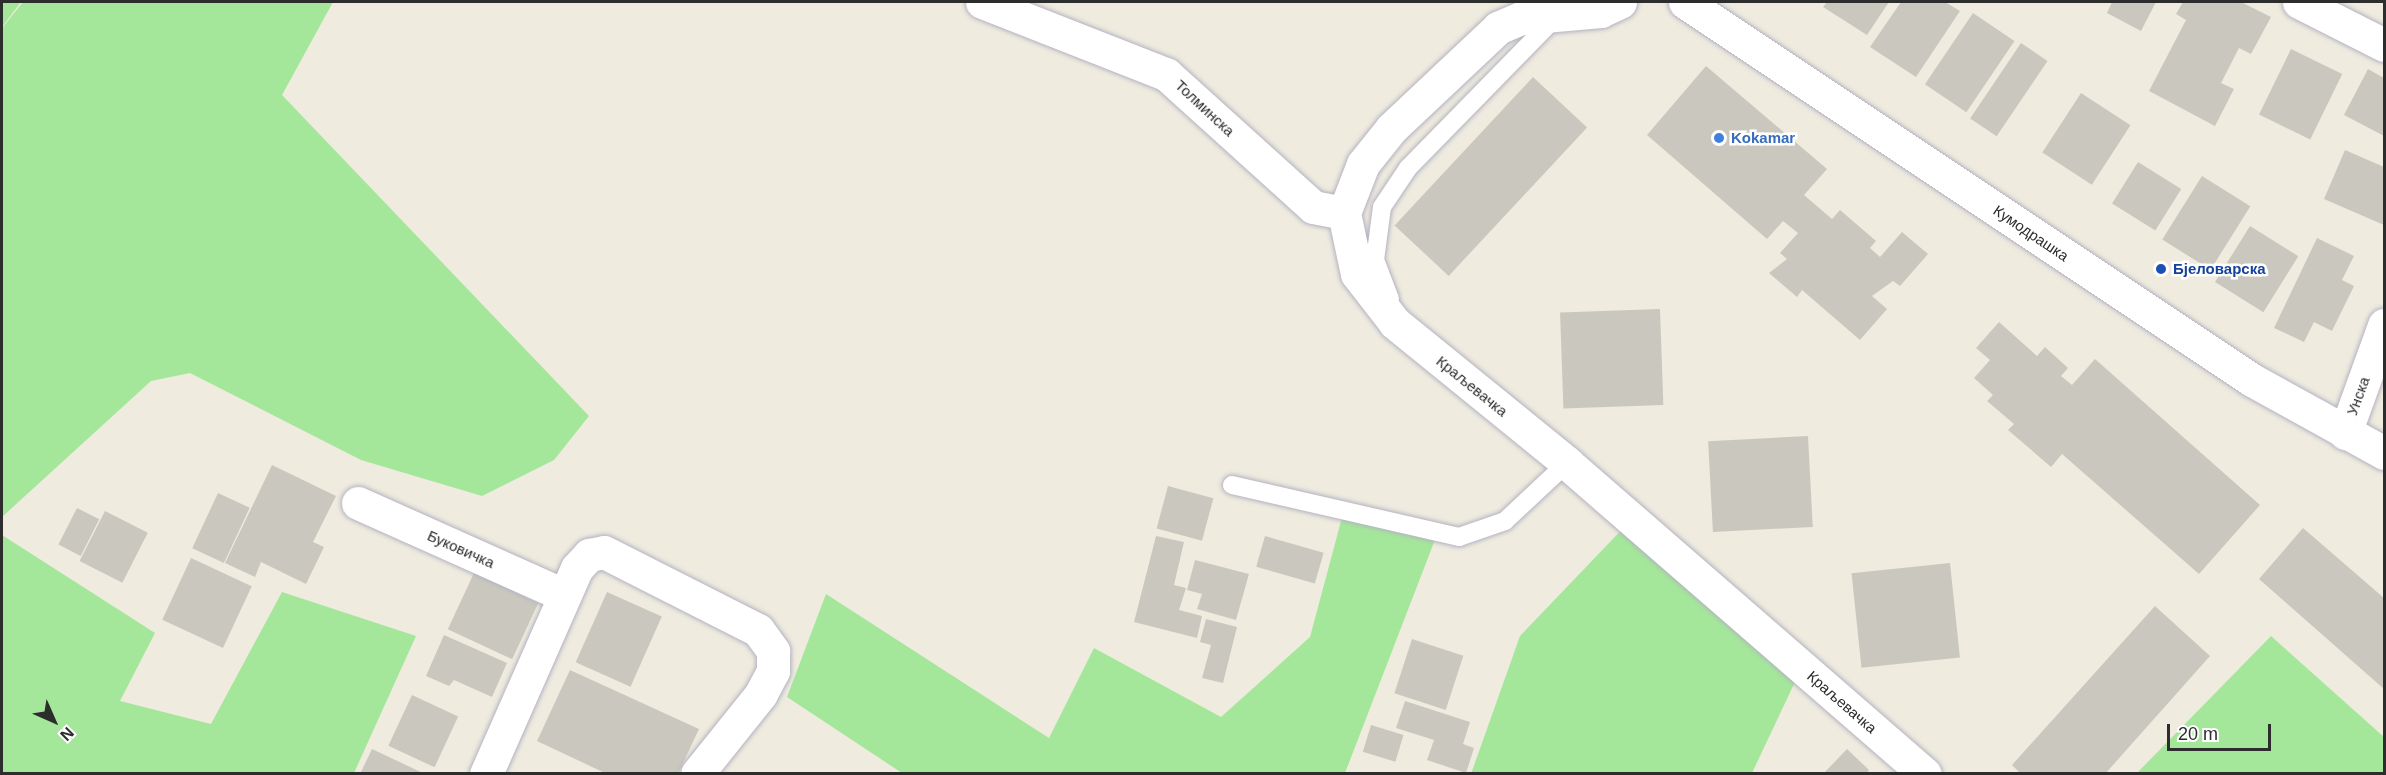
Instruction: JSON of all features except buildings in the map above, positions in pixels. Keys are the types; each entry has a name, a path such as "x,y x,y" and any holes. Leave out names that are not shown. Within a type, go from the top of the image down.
{"street":[{"name":"Толминска","path":"982,2 1166,74 1313,207 1344,213"},
{"path":"1344,213 1363,164 1473,47 1521,18 1600,11 1620,2"},
{"name":"Кумодрашка","path":"1685,2 2252,380 2385,453"},
{"path":"2299,2 2385,45"},
{"name":"Краљевачка","path":"1344,213 1357,274 1403,329 1567,463 1926,774"},
{"name":"Унска","path":"2345,433 2385,325"},
{"name":"Буковичка","path":"358,503 564,595"},
{"path":"486,774 564,595 589,555 615,554 758,630 773,651 773,671 760,694 697,774"}],"lane":[{"path":"1403,329 1375,260 1382,207 1408,168 1556,16"},
{"path":"1232,485 1459,537 1505,522 1567,463"}],"green space":[{"path":"2,2 21,2 2,27"},
{"path":"23,2 333,2 282,95 589,416 554,460 482,496 361,460 190,373 151,381 2,517 2,28"},
{"path":"1344,510 1438,532 1345,773 902,773 787,697 826,594 1049,738 1094,648 1221,717 1310,637"},
{"path":"1632,519 1802,667 1752,773 1471,774 1520,636"},
{"path":"2,535 155,633 120,701 211,724 282,592 416,636 354,773 2,773"},
{"path":"2271,636 2384,737 2384,773 2137,773"}],"place":[{"name":"Kokamar","path":"1719,138"},
{"name":"Бјеловарска","path":"2161,269"}]}
